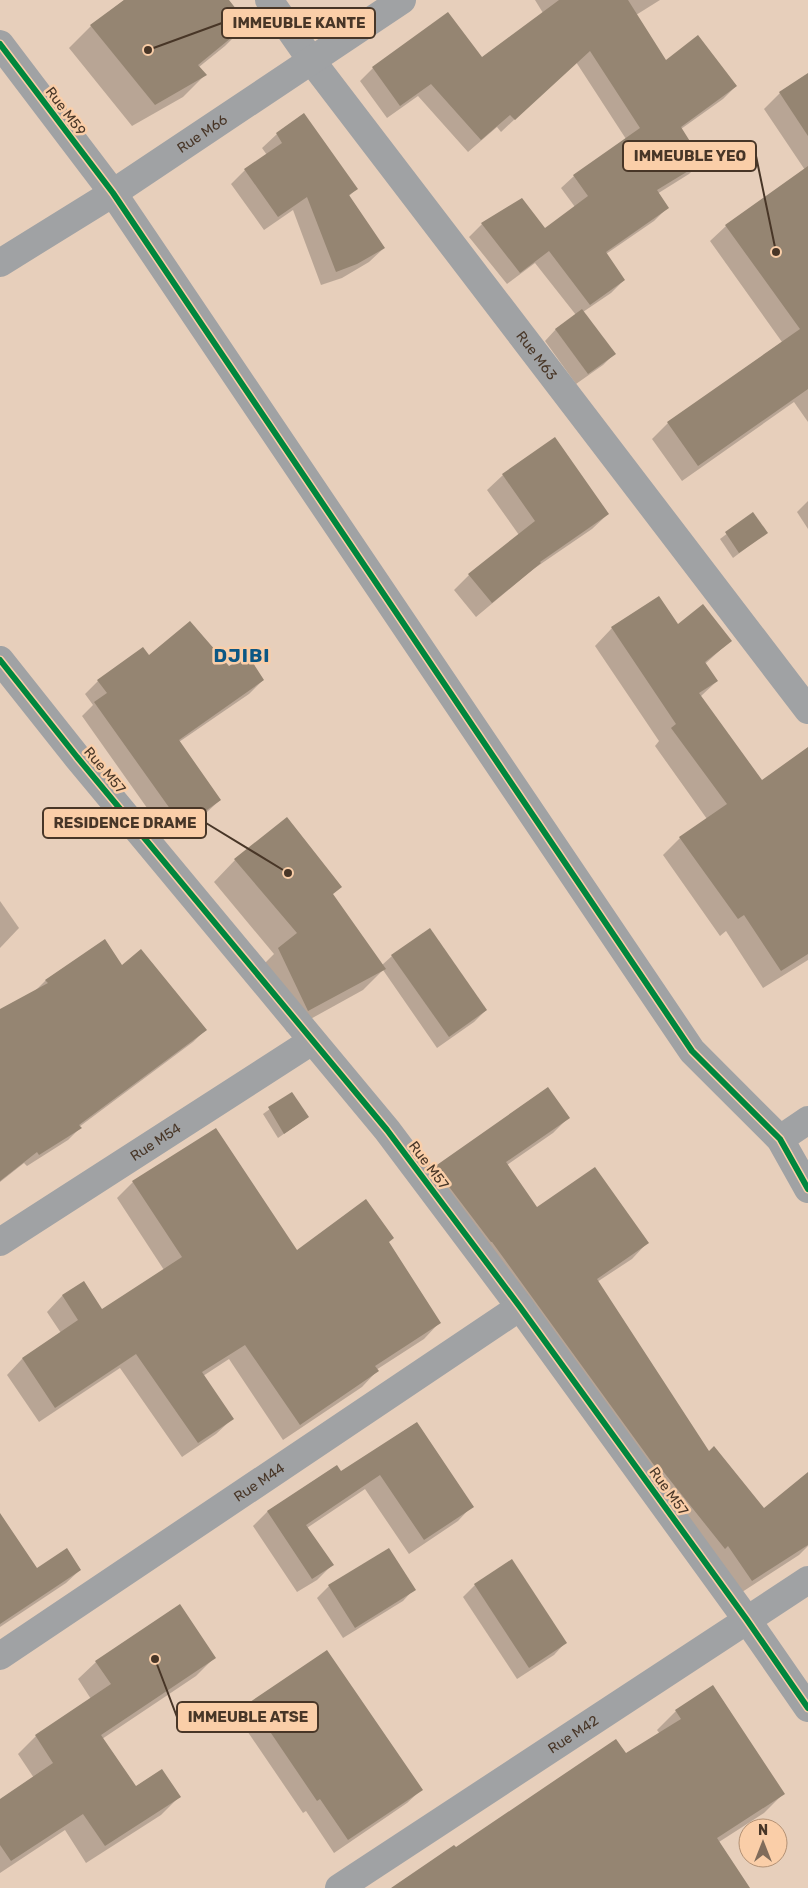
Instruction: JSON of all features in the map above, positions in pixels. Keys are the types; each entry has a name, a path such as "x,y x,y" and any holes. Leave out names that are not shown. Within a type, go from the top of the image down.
{"street":[{"name":"Rue M63","path":"269,0 311,60 806,702"},
{"name":"Rue M66","path":"0,263 113,193 402,0"},
{"name":"Rue M59","path":"0,44 113,193 692,1051 780,1139 808,1189"},
{"name":"Rue M57","path":"0,660 77,757 387,1130 520,1307 747,1620 808,1708"},
{"name":"Rue M54","path":"3,1235 312,1041"},
{"path":"780,1139 808,1120"},
{"name":"Rue M44","path":"0,1656 520,1307"},
{"name":"Rue M42","path":"339,1888 808,1580"}],"building":[{"path":"124,0 229,0 248,24 198,65 207,75 155,105 90,25"},
{"path":"559,0 628,0 666,60 698,35 737,86 681,127 703,162 657,190 669,208 606,252 625,280 590,305 549,251 520,273 481,223 522,198 545,228 588,196 573,175 640,128 590,51 515,120 510,115 481,140 431,84 400,106 372,67 448,12 482,57"},
{"path":"808,73 808,136 779,92"},
{"path":"304,113 358,189 349,195 385,248 357,264 336,272 307,197 278,217 244,169 282,143 276,133"},
{"path":"808,166 808,389 698,466 667,422 800,329 725,225"},
{"path":"582,309 616,354 588,374 555,329"},
{"path":"555,437 609,514 540,562 492,603 468,574 535,521 502,474"},
{"path":"753,512 768,533 739,553 725,532"},
{"path":"659,596 678,624 703,604 732,641 705,662 718,681 699,693 762,780 808,747 808,954 781,971 744,915 738,919 679,837 727,804 671,728 676,724 611,627"},
{"path":"190,621 229,666 248,655 264,680 179,740 221,800 183,827 94,702 107,693 97,680 143,647 149,655"},
{"path":"287,817 342,887 333,894 386,969 308,1011 278,948 297,933 234,859"},
{"path":"430,928 487,1010 449,1037 391,955"},
{"path":"105,939 122,965 141,949 207,1030 79,1125 82,1128 39,1155 37,1152 0,1181 0,1009 48,983 45,980"},
{"path":"548,1087 570,1118 506,1162 537,1207 595,1167 649,1243 597,1279 709,1451 714,1446 764,1508 808,1472 808,1545 752,1581 728,1546 725,1549 662,1470 659,1472 492,1242 434,1167"},
{"path":"292,1092 309,1117 284,1134 268,1107"},
{"path":"216,1128 297,1250 366,1199 394,1238 389,1242 441,1323 375,1366 379,1371 300,1425 245,1345 202,1372 234,1419 198,1443 136,1354 55,1408 22,1358 78,1320 62,1295 84,1281 102,1309 182,1257 132,1181"},
{"path":"417,1422 474,1507 424,1540 380,1475 306,1525 334,1565 312,1579 267,1511 337,1465 341,1471"},
{"path":"0,1513 37,1568 67,1548 81,1570 0,1624"},
{"path":"389,1548 416,1590 355,1628 328,1585"},
{"path":"512,1559 567,1643 529,1668 474,1584"},
{"path":"180,1604 216,1658 101,1735 136,1786 162,1769 181,1797 105,1846 83,1814 11,1861 0,1845 0,1799 53,1763 35,1735 111,1684 95,1661"},
{"path":"327,1650 423,1790 348,1840 320,1799 317,1801 250,1702"},
{"path":"713,1685 785,1794 748,1818 738,1818 738,1824 717,1838 750,1888 391,1888 454,1845 456,1847 616,1739 626,1753 681,1719 675,1710"}],"cycle path":[{"path":"0,44 113,193 692,1051 780,1139 808,1189"},
{"path":"0,660 77,757 387,1130 520,1307 747,1620 808,1708"}],"place":[{"name":"IMMEUBLE KANTE","path":"148,50"},
{"name":"IMMEUBLE YEO","path":"776,252"},
{"name":"RESIDENCE DRAME","path":"288,873"},
{"name":"IMMEUBLE ATSE","path":"155,1659"}],"district":[{"name":"DJIBI","path":"242,655"}]}
